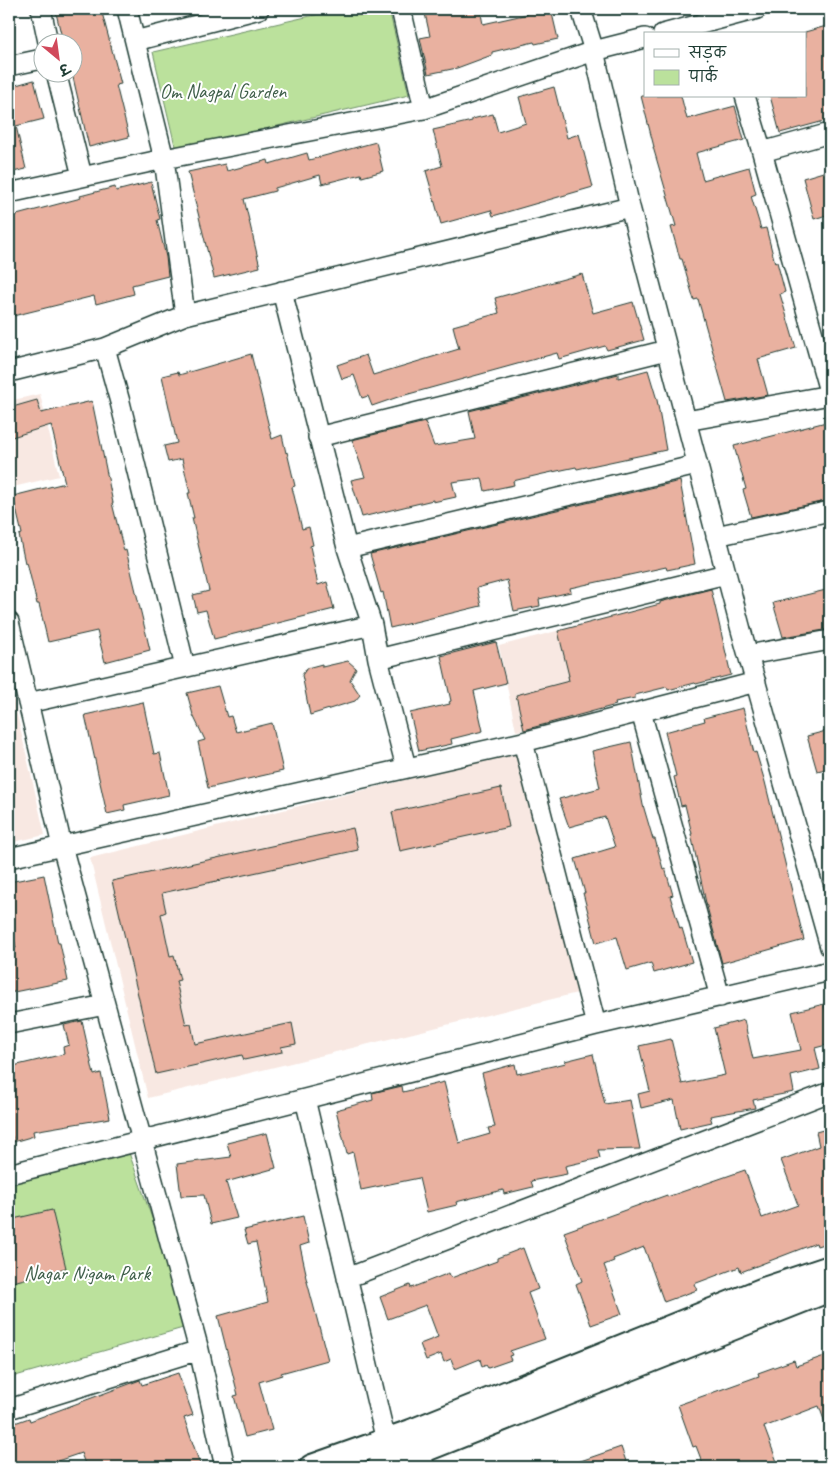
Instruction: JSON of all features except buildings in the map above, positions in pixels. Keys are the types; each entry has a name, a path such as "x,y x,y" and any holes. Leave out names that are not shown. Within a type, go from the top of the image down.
{"main road":[{"path":"312,1467 386,1440 419,1451 764,1290 830,1268"},
{"path":"380,1467 830,1289"}],"street":[{"path":"41,9 46,32"},
{"path":"127,9 164,158 185,315"},
{"path":"134,40 259,9"},
{"path":"401,9 424,109"},
{"path":"581,9 594,51 630,207 726,574 828,934"},
{"path":"672,32 721,21 757,9"},
{"path":"9,193 164,158 424,109 594,51 644,38"},
{"path":"9,66 32,61"},
{"path":"58,82 82,176"},
{"path":"686,421 830,395 746,98"},
{"path":"762,152 830,133"},
{"path":"9,372 105,348 185,315 630,207"},
{"path":"282,291 347,548 372,625 378,658 406,767"},
{"path":"105,348 185,667"},
{"path":"318,437 667,350"},
{"path":"347,548 697,465"},
{"path":"716,536 830,511"},
{"path":"378,658 726,574"},
{"path":"9,622 15,682 28,703 62,846 199,1350 225,1467"},
{"path":"28,703 372,625"},
{"path":"748,655 830,640"},
{"path":"9,858 523,742 756,682"},
{"path":"640,712 720,997"},
{"path":"523,742 596,1025"},
{"path":"9,1174 596,1025 830,971"},
{"path":"9,1024 105,1005"},
{"path":"347,1278 830,1092"},
{"path":"305,1099 386,1440"},
{"path":"9,1409 199,1350"}],"shaded area":[{"path":"40,394 59,476 9,488 9,401"},
{"path":"576,626 592,716 516,731 499,646"},
{"path":"11,689 45,835 9,843 9,690"},
{"path":"518,752 577,993 148,1098 90,858"}],"green space":[{"name":"Om Nagpal Garden","path":"341,9 389,9 409,95 176,150 153,52"},
{"name":"Nagar Nigam Park","path":"128,1150 190,1326 12,1377 9,1364 9,1169"}]}
